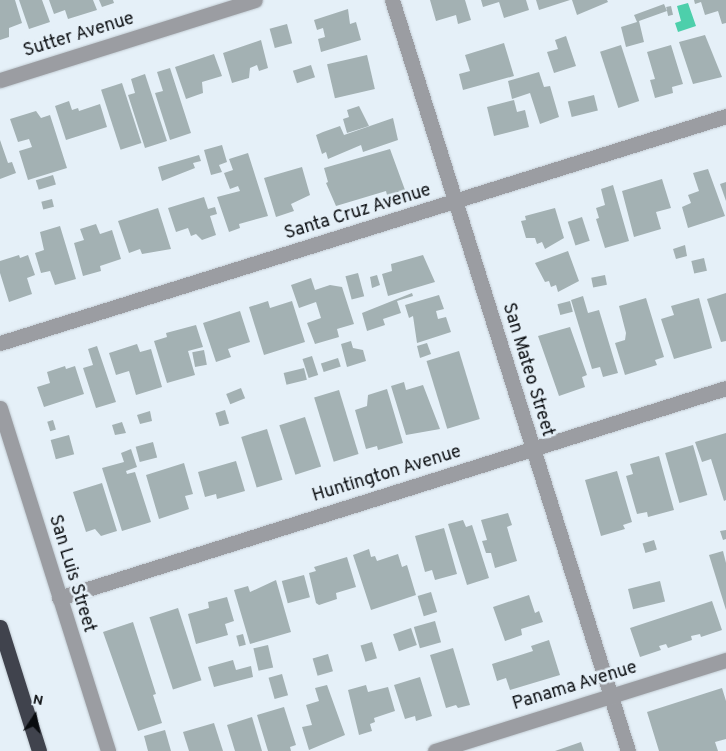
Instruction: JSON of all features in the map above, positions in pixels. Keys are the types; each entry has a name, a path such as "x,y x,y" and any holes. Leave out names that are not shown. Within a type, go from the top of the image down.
{"highway":[{"path":"0,627 39,751"}],"street":[{"name":"Sutter Avenue","path":"0,80 255,0"},
{"name":"San Mateo Street","path":"392,0 531,449 628,751"},
{"name":"Santa Cruz Avenue","path":"0,343 456,202 726,116"},
{"name":"Huntington Avenue","path":"59,598 726,388"},
{"name":"San Luis Street","path":"0,408 108,751"},
{"name":"Panama Avenue","path":"435,751 726,660"}],"shaded area":[{"path":"688,3 696,26 678,32 675,23 681,21 677,6"}],"building":[{"path":"0,0 15,0 22,23 9,28 9,37 0,40"},
{"path":"19,0 42,0 50,22 29,29"},
{"path":"49,0 93,0 97,10 68,19 65,10 54,14"},
{"path":"99,0 113,0 114,3 102,7"},
{"path":"430,0 465,0 471,20 458,24 456,15 436,21"},
{"path":"481,0 526,0 529,10 504,18 499,2 483,7"},
{"path":"536,0 570,0 539,10"},
{"path":"572,0 607,0 608,2 577,15"},
{"path":"694,0 726,0 726,23 722,24 718,11 705,15 701,2 695,4"},
{"path":"664,4 667,11 639,21 644,42 626,47 621,27 637,22 634,15"},
{"path":"671,6 673,15 668,16 666,7"},
{"path":"348,9 350,24 356,22 361,40 321,52 318,39 325,37 323,28 317,30 314,20"},
{"path":"287,24 292,43 275,48 270,29"},
{"path":"705,35 722,77 693,84 679,42"},
{"path":"566,36 576,66 554,73 547,52 558,49 555,40"},
{"path":"261,40 268,68 259,71 257,65 250,68 249,78 232,83 223,53"},
{"path":"504,43 514,76 463,90 459,74 470,71 465,55"},
{"path":"621,45 639,101 618,108 600,52"},
{"path":"671,45 683,84 672,87 673,93 655,98 650,80 655,79 647,52"},
{"path":"214,54 222,76 202,82 203,93 186,99 175,67"},
{"path":"367,55 375,89 335,98 327,64"},
{"path":"311,65 315,77 297,83 293,71"},
{"path":"170,68 191,133 170,140 155,93 163,91 157,72"},
{"path":"539,72 544,87 550,86 559,117 540,124 530,93 512,99 508,81"},
{"path":"145,74 167,141 145,148 128,95 135,93 131,79"},
{"path":"122,83 141,143 121,150 101,90"},
{"path":"594,95 598,111 572,117 568,102"},
{"path":"514,100 517,112 525,110 529,127 494,136 487,107"},
{"path":"69,101 72,110 78,108 79,111 100,104 107,127 66,140 55,106"},
{"path":"359,106 369,126 347,133 343,119 349,117 347,110"},
{"path":"36,111 41,118 50,115 67,168 28,180 19,151 32,147 29,139 18,142 10,119"},
{"path":"393,118 398,140 363,152 361,145 328,159 326,152 322,154 316,135 340,126 344,135"},
{"path":"0,140 8,163 12,162 16,173 0,179"},
{"path":"222,145 227,162 219,165 222,172 211,175 204,150"},
{"path":"390,149 405,190 387,195 386,191 336,206 326,183 328,182 324,168"},
{"path":"248,153 268,216 239,224 240,228 229,232 217,197 240,191 238,186 230,189 224,173 233,170 229,159"},
{"path":"199,155 201,161 193,163 195,168 162,181 158,167"},
{"path":"302,167 310,195 291,204 294,211 276,217 264,178"},
{"path":"708,169 725,216 688,228 682,207 691,203 688,195 699,191 693,173"},
{"path":"53,175 56,185 39,190 36,180"},
{"path":"662,179 671,208 656,212 661,229 634,237 622,191"},
{"path":"726,182 726,201 720,184"},
{"path":"613,185 629,241 605,248 596,219 599,218 596,208 605,205 601,189"},
{"path":"204,197 208,209 215,207 217,214 210,216 216,235 202,240 196,234 191,236 188,228 176,232 168,208"},
{"path":"52,199 54,207 43,209 41,202"},
{"path":"158,208 171,249 142,254 140,249 129,253 118,221"},
{"path":"555,208 564,238 545,249 542,242 537,244 535,238 526,238 521,221 526,220 525,216"},
{"path":"582,217 590,241 575,245 568,222"},
{"path":"96,224 100,234 112,230 121,259 100,266 101,271 83,276 74,243 84,240 80,229"},
{"path":"60,226 76,279 55,285 50,271 41,273 35,253 44,250 40,232"},
{"path":"685,245 687,256 676,259 673,249"},
{"path":"568,251 579,281 558,292 556,285 551,287 549,281 545,282 535,263"},
{"path":"19,255 20,258 28,255 35,275 27,278 32,294 9,302 0,273 0,261"},
{"path":"423,255 435,282 388,296 382,274 392,271 391,264"},
{"path":"704,258 707,271 694,274 691,261"},
{"path":"358,273 364,296 352,300 345,276"},
{"path":"377,275 380,285 372,288 370,277"},
{"path":"605,275 607,285 593,287 591,278"},
{"path":"311,278 315,290 330,285 342,287 354,324 337,329 339,337 315,344 307,323 321,318 316,302 299,308 291,285"},
{"path":"412,293 413,296 397,301 401,313 383,319 385,325 367,331 362,313"},
{"path":"726,293 726,341 721,342 707,299"},
{"path":"439,295 444,309 436,311 438,319 446,317 451,332 417,343 413,316 409,318 405,305"},
{"path":"583,296 588,313 599,310 618,373 603,377 600,367 592,369 571,300"},
{"path":"646,298 664,357 655,360 657,365 625,375 615,343 625,340 626,333 619,306"},
{"path":"699,298 712,348 674,359 661,319 674,315 671,306"},
{"path":"268,301 270,308 292,301 305,342 264,355 249,307"},
{"path":"570,301 573,312 560,315 557,304"},
{"path":"240,311 250,342 228,349 231,357 216,362 203,323"},
{"path":"196,325 203,347 188,351 195,375 167,383 154,341 167,337 166,333"},
{"path":"570,327 587,375 582,377 585,387 559,396 538,336"},
{"path":"351,341 353,348 363,350 366,361 347,367 341,344"},
{"path":"427,343 431,354 420,358 417,346"},
{"path":"137,344 140,352 151,349 162,387 136,395 129,371 116,375 109,353"},
{"path":"97,346 116,402 96,408 83,368 93,365 88,349"},
{"path":"204,350 207,365 195,367 192,352"},
{"path":"459,351 480,419 447,429 426,361"},
{"path":"312,356 318,375 309,378 302,359"},
{"path":"338,358 341,367 324,372 321,364"},
{"path":"65,366 66,369 75,366 84,394 44,407 37,387 50,383 47,372"},
{"path":"304,368 307,380 287,385 284,373"},
{"path":"404,382 406,390 423,385 440,429 406,435 391,386"},
{"path":"241,388 245,398 230,404 226,394"},
{"path":"387,389 403,443 378,450 377,446 366,449 355,410 367,406 368,395"},
{"path":"339,390 359,454 334,462 314,398"},
{"path":"225,410 229,423 220,426 215,413"},
{"path":"150,411 152,421 140,424 137,415"},
{"path":"305,417 321,466 295,475 279,425"},
{"path":"53,420 56,430 50,431 47,422"},
{"path":"122,422 126,433 115,435 112,425"},
{"path":"267,429 282,480 257,488 241,437"},
{"path":"726,433 726,500 724,501 711,459 702,462 695,442"},
{"path":"69,435 74,454 56,459 51,440"},
{"path":"153,442 157,457 140,462 136,447"},
{"path":"693,445 707,495 679,503 665,453"},
{"path":"131,449 137,467 126,471 127,474 135,472 151,522 122,531 102,468 124,462 121,453"},
{"path":"659,456 674,510 648,517 647,512 637,514 626,476 633,474 630,464"},
{"path":"236,461 245,491 217,499 216,494 205,497 198,472"},
{"path":"184,463 193,494 185,496 189,509 159,519 146,475"},
{"path":"617,471 632,522 623,525 625,529 601,536 585,480"},
{"path":"102,483 117,531 101,536 95,529 86,532 73,492"},
{"path":"508,513 512,525 507,527 517,561 495,568 491,553 486,553 482,541 487,540 481,520"},
{"path":"463,520 466,527 472,525 489,578 467,585 448,524"},
{"path":"444,528 457,574 435,580 432,570 425,572 415,536"},
{"path":"726,530 726,539 723,540 720,531"},
{"path":"654,540 657,550 645,553 643,544"},
{"path":"369,549 371,557 375,556 377,561 398,554 402,567 407,565 416,595 371,610 353,555"},
{"path":"723,551 726,563 726,610 709,555"},
{"path":"347,557 356,587 336,593 337,599 319,605 316,603 309,573 316,571 314,567"},
{"path":"304,575 310,597 288,603 282,581"},
{"path":"276,580 291,632 250,644 234,590 248,586 250,592"},
{"path":"660,581 665,601 633,609 628,589"},
{"path":"431,592 437,612 424,616 418,596"},
{"path":"529,595 535,613 539,611 543,622 521,629 522,635 505,641 493,607"},
{"path":"227,597 234,621 225,624 228,635 196,644 188,614 209,608 208,602"},
{"path":"712,601 722,630 701,637 700,634 691,636 692,640 668,648 666,644 659,646 661,650 640,657 630,628"},
{"path":"178,608 201,680 173,690 149,617"},
{"path":"435,621 441,642 420,648 414,627"},
{"path":"133,622 156,694 153,695 162,723 138,731 103,632"},
{"path":"411,628 417,645 399,651 393,634"},
{"path":"243,634 246,645 239,646 236,636"},
{"path":"549,640 560,675 510,690 506,678 497,681 492,664 533,651 531,646"},
{"path":"372,642 377,658 365,662 361,646"},
{"path":"268,645 273,667 259,671 253,648"},
{"path":"453,648 470,705 458,708 456,705 446,708 430,655"},
{"path":"328,654 333,671 318,676 313,658"},
{"path":"233,660 236,670 251,666 253,677 214,687 208,667"},
{"path":"282,674 288,695 275,699 269,678"},
{"path":"420,677 432,716 416,721 415,716 405,719 394,685"},
{"path":"327,685 345,735 309,750 302,727 312,725 306,705 319,701 315,688"},
{"path":"366,685 368,692 388,687 395,711 374,718 375,722 370,724 372,731 359,735 348,690"},
{"path":"722,688 726,701 726,739 715,742 718,751 659,751 647,712"},
{"path":"284,707 296,745 290,747 291,751 268,751 257,715"},
{"path":"252,717 262,751 235,751 227,725"},
{"path":"214,723 223,751 189,751 183,732"},
{"path":"165,730 171,751 148,751 144,736"},
{"path":"581,742 584,751 555,751"}]}
